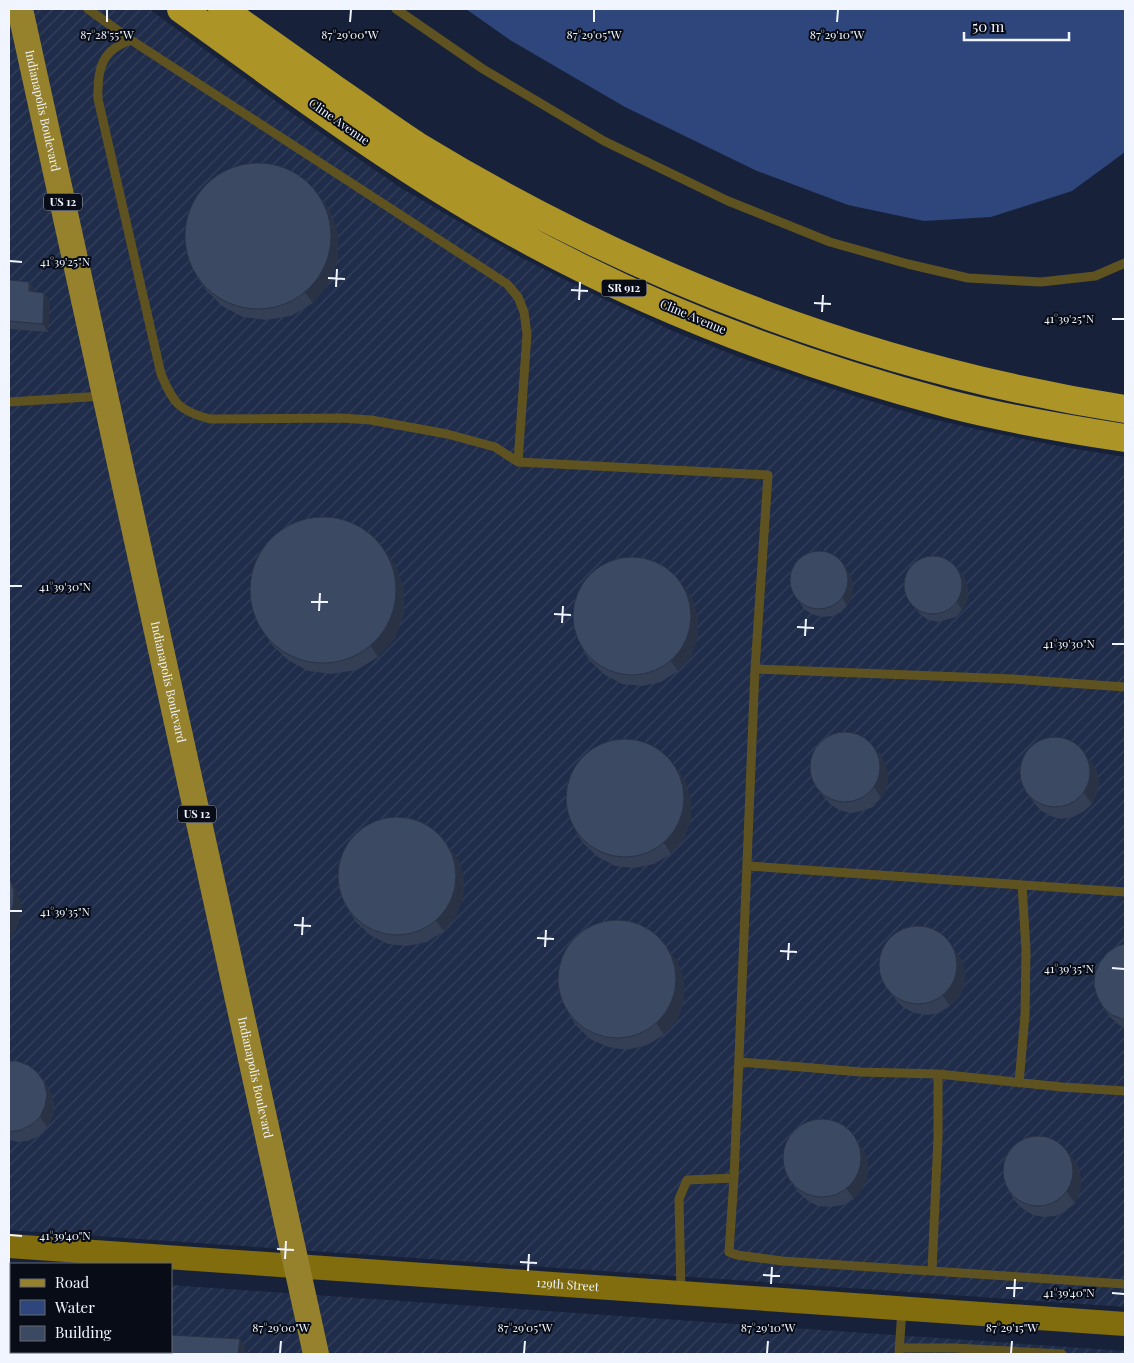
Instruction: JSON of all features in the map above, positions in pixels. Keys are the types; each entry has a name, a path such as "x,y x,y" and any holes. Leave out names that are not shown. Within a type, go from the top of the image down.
{"highway":[{"name":"Cline Avenue","path":"181,9 325,113 432,184 538,246 628,289 754,342 827,368 951,404 1125,438"},
{"name":"Cline Avenue","path":"222,9 373,116 449,165 540,215 673,277 810,331 895,358 1030,392 1125,409"}],"main road":[{"name":"Indianapolis Boulevard","path":"20,9 316,1354"},
{"name":"129th Street","path":"9,1246 1125,1324"}],"lane":[{"path":"88,9 131,40 508,284 518,297 524,312 527,334 518,462"},
{"path":"396,9 483,69 604,141 728,201 830,242 908,264 968,278 1041,282 1095,276 1125,263"},
{"path":"131,40 117,45 105,57 97,76 98,99 161,374 169,392 178,405 192,414 210,419 341,418 370,420 447,434 494,447 518,462 768,475 755,669 740,1062 728,1252 782,1261 1125,1284"},
{"path":"9,402 106,396"},
{"path":"755,669 1013,678 1125,687"},
{"path":"748,866 1125,892"},
{"path":"1018,1083 1024,1015 1026,950 1022,885"},
{"path":"740,1062 861,1072 938,1074 1018,1083 1125,1091"},
{"path":"932,1270 938,1137 938,1074"},
{"path":"681,1294 679,1199 687,1180 734,1178"},
{"path":"902,1309 899,1351 954,1348 1062,1354"}],"shaded area":[{"path":"9,9 149,9 292,113 401,188 522,258 675,332 744,359 860,398 927,418 1064,447 1125,457 1125,1307 9,1230"},
{"path":"9,1273 10,1353 172,1353 172,1285 1125,1351 1125,1354 9,1354"}],"water":[{"path":"466,9 1125,9 1125,152 1072,191 991,217 924,221 848,205 757,171 625,107 510,40"}],"building":[{"path":"258,163 286,168 310,184 326,208 331,236 326,264 310,288 286,304 258,309 230,304 206,288 190,264 185,236 190,208 206,184 230,168"},
{"path":"9,280 29,282 29,291 44,293 43,324 9,321"},
{"path":"323,517 351,522 375,538 391,562 396,590 391,618 375,642 351,658 323,663 295,658 271,642 255,618 250,590 255,562 271,538 295,522"},
{"path":"819,551 830,553 843,564 848,580 846,591 835,604 819,609 808,607 795,596 790,580 792,569 803,556"},
{"path":"933,556 949,561 957,569 962,585 957,601 949,609 933,614 917,609 909,601 904,585 909,569 917,561"},
{"path":"632,557 655,561 674,574 687,593 691,616 687,639 674,658 655,671 632,675 609,671 590,658 577,639 573,616 577,593 590,574 609,561"},
{"path":"852,732 865,738 874,747 878,753 880,767 878,781 870,792 859,800 838,802 831,800 820,792 812,781 810,760 812,753 820,742 831,734"},
{"path":"1062,737 1075,743 1084,752 1088,758 1090,772 1088,786 1080,797 1069,805 1048,807 1041,805 1030,797 1022,786 1020,765 1022,758 1030,747 1041,739"},
{"path":"625,739 648,743 667,756 680,775 684,798 680,821 667,840 648,853 625,857 602,853 583,840 570,821 566,798 570,775 583,756 602,743"},
{"path":"397,817 420,821 439,834 452,853 456,876 452,899 439,918 420,931 397,935 374,931 355,918 342,899 338,876 342,853 355,834 374,821"},
{"path":"9,877 14,891 13,905 9,918"},
{"path":"617,920 640,924 659,937 672,956 676,979 672,1002 659,1021 640,1034 617,1038 594,1034 575,1021 562,1002 558,979 562,956 575,937 594,924"},
{"path":"918,926 933,929 950,943 954,950 957,965 954,980 940,997 933,1001 918,1004 903,1001 886,987 882,980 879,965 882,950 896,933 903,929"},
{"path":"1125,944 1125,1020 1112,1015 1103,1007 1094,985 1095,973 1100,962 1107,953 1117,946"},
{"path":"9,1061 17,1061 28,1065 37,1072 44,1082 47,1094 45,1106 40,1117 31,1125 21,1130 9,1132"},
{"path":"822,1119 837,1122 854,1136 858,1143 861,1158 858,1173 844,1190 837,1194 822,1197 807,1194 790,1180 786,1173 783,1158 786,1143 800,1126 807,1122"},
{"path":"1045,1136 1058,1142 1067,1151 1071,1157 1073,1171 1071,1185 1063,1196 1052,1204 1031,1206 1024,1204 1013,1196 1005,1185 1003,1164 1005,1157 1013,1146 1024,1138"},
{"path":"172,1335 240,1339 238,1354 92,1354 172,1353"}]}
